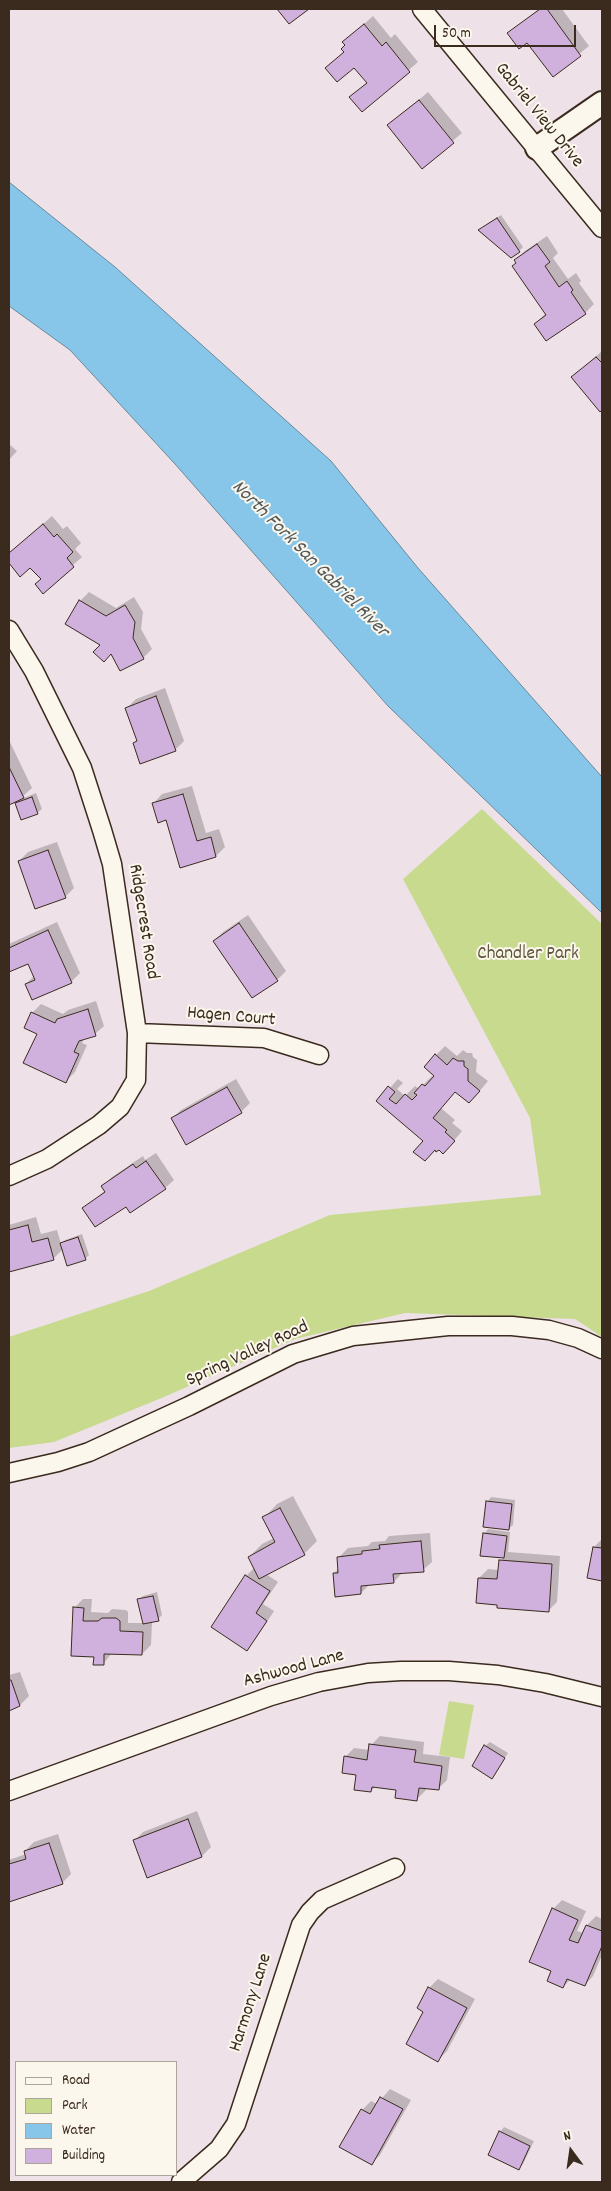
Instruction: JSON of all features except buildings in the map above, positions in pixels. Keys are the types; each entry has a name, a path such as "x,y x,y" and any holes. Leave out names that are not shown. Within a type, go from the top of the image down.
{"street":[{"name":"Gabriel View Drive","path":"422,9 602,228"},
{"path":"537,148 602,103"},
{"name":"Ridgecrest Road","path":"9,630 34,671 82,768 102,830 112,864 137,1033 136,1080 120,1107 99,1124 47,1159 9,1176"},
{"name":"Hagen Court","path":"137,1033 264,1038 320,1055"},
{"name":"Spring Valley Road","path":"9,1473 58,1462 89,1452 189,1406 293,1354 352,1336 448,1326 512,1326 549,1330 578,1338 602,1349"},
{"name":"Ashwood Lane","path":"9,1791 271,1696 319,1682 368,1674 449,1671 498,1675 545,1682 602,1696"},
{"name":"Harmony Lane","path":"181,2182 218,2149 236,2124 300,1926 322,1900 394,1868"}],"green space":[{"name":"Chandler Park","path":"482,809 602,924 602,1337 575,1319 405,1313 295,1339 164,1397 54,1442 9,1448 9,1337 149,1291 330,1215 541,1195 530,1118 403,879"},
{"path":"449,1701 474,1705 464,1759 439,1755"}],"water":[{"name":"North Fork San Gabriel River","path":"9,182 115,267 331,461 418,568 602,777 602,913 388,706 175,464 70,350 9,306"}]}
